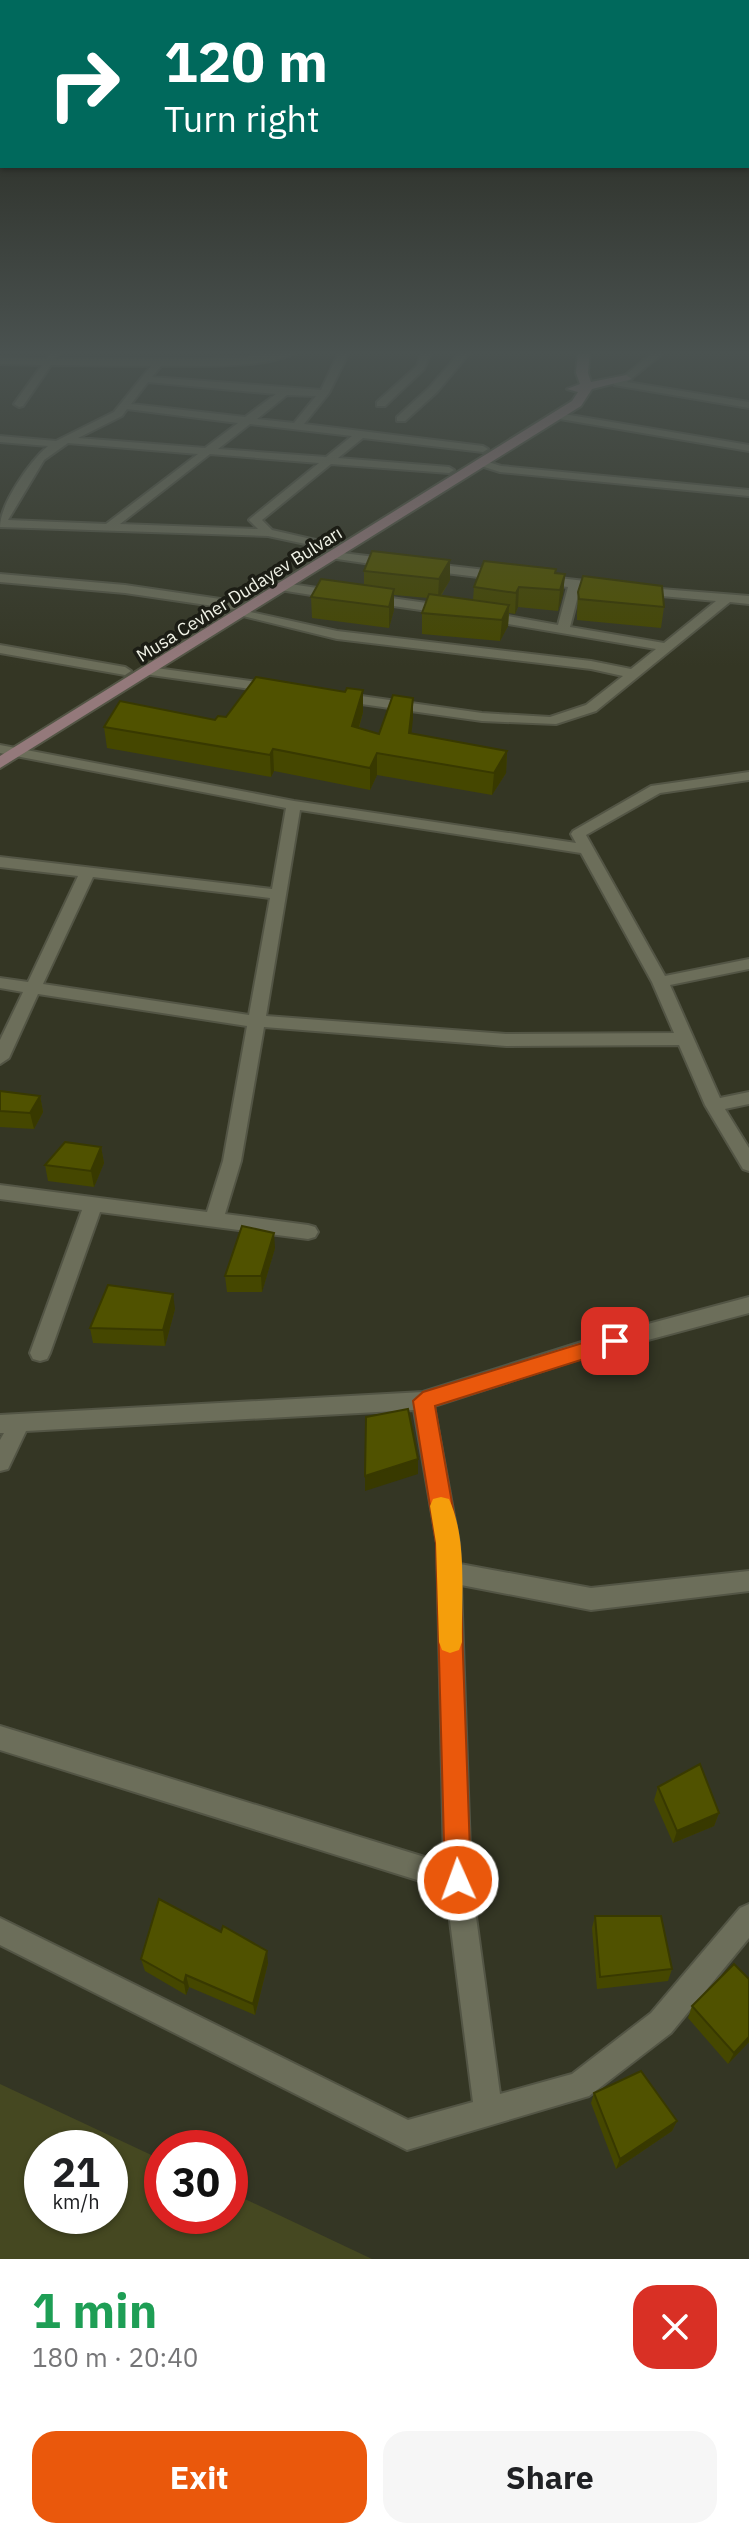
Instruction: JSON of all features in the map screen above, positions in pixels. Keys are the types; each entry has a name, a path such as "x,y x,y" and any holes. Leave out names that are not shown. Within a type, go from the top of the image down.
{"main road":[{"name":"Musa Cevher Dudayev Bulvarı","path":"0,748 125,671 284,587 449,470 482,456"},
{"name":"Musa Cevher Dudayev Bulvarı","path":"0,763 149,671 238,609 482,456"}],"street":[{"path":"44,455 0,524 268,533 331,551 515,577"},
{"path":"106,529 204,455"},
{"path":"267,455 449,470"},
{"path":"268,533 255,520 333,455"},
{"path":"479,455 500,469 749,493"},
{"path":"0,578 125,589 238,609 337,635 591,665 634,674"},
{"path":"530,579 749,600"},
{"path":"563,628 575,584"},
{"path":"284,587 347,596"},
{"path":"362,598 456,612"},
{"path":"331,696 482,717 551,721 591,708 727,598"},
{"path":"472,614 667,647"},
{"path":"0,649 125,671"},
{"path":"149,671 285,690"},
{"path":"0,748 294,805 586,849"},
{"path":"749,776 656,789 578,834 660,982 714,1105 749,1164"},
{"path":"214,1220 232,1161 294,805"},
{"path":"0,862 278,894"},
{"path":"0,1058 36,988 87,873"},
{"path":"660,982 749,964"},
{"path":"0,983 254,1021 506,1040 685,1039"},
{"path":"714,1105 749,1098"},
{"path":"0,1192 308,1232"},
{"path":"40,1353 93,1204"},
{"path":"0,1462 9,1424 423,1401 588,1348 749,1305"},
{"path":"423,1401 448,1543 458,1880 488,2111"},
{"path":"448,1572 591,1599 749,1581"},
{"path":"0,1738 458,1880"},
{"path":"0,1931 407,2135 579,2086 661,2023 749,1917"}],"green space":[{"path":"0,2084 98,2130 24,2130 24,2234 128,2234 128,2144 144,2152 144,2234 248,2234 248,2200 372,2259 0,2259"}],"building":[{"path":"372,551 450,560 439,579 364,571"},
{"path":"484,561 556,569 555,573 565,574 560,590 519,587 516,593 474,587"},
{"path":"583,576 662,586 664,607 579,599"},
{"path":"321,579 394,589 389,607 311,597"},
{"path":"429,594 509,605 502,620 422,613"},
{"path":"256,677 345,692 347,688 363,690 352,726 379,734 393,695 413,698 409,733 507,751 494,773 377,753 370,768 273,749 270,755 104,727 120,701 215,720 218,716 226,717"},
{"path":"0,1091 40,1096 30,1113 0,1111"},
{"path":"65,1142 101,1147 91,1171 45,1165"},
{"path":"242,1226 274,1233 261,1276 225,1276"},
{"path":"108,1285 173,1294 163,1330 90,1328"},
{"path":"408,1409 418,1459 365,1476 366,1417"},
{"path":"700,1764 719,1813 677,1831 658,1787"},
{"path":"159,1899 221,1932 223,1926 267,1951 253,2004 186,1975 184,1983 141,1959"},
{"path":"595,1916 661,1916 672,1969 600,1977"},
{"path":"734,1964 749,1979 749,2037 734,2053 692,2006"},
{"path":"641,2071 677,2121 620,2159 594,2093"}],"slow traffic":[{"path":"441,1506 448,1543 450,1642"}],"route":[{"path":"458,1880 448,1543 423,1401 615,1341"}]}
